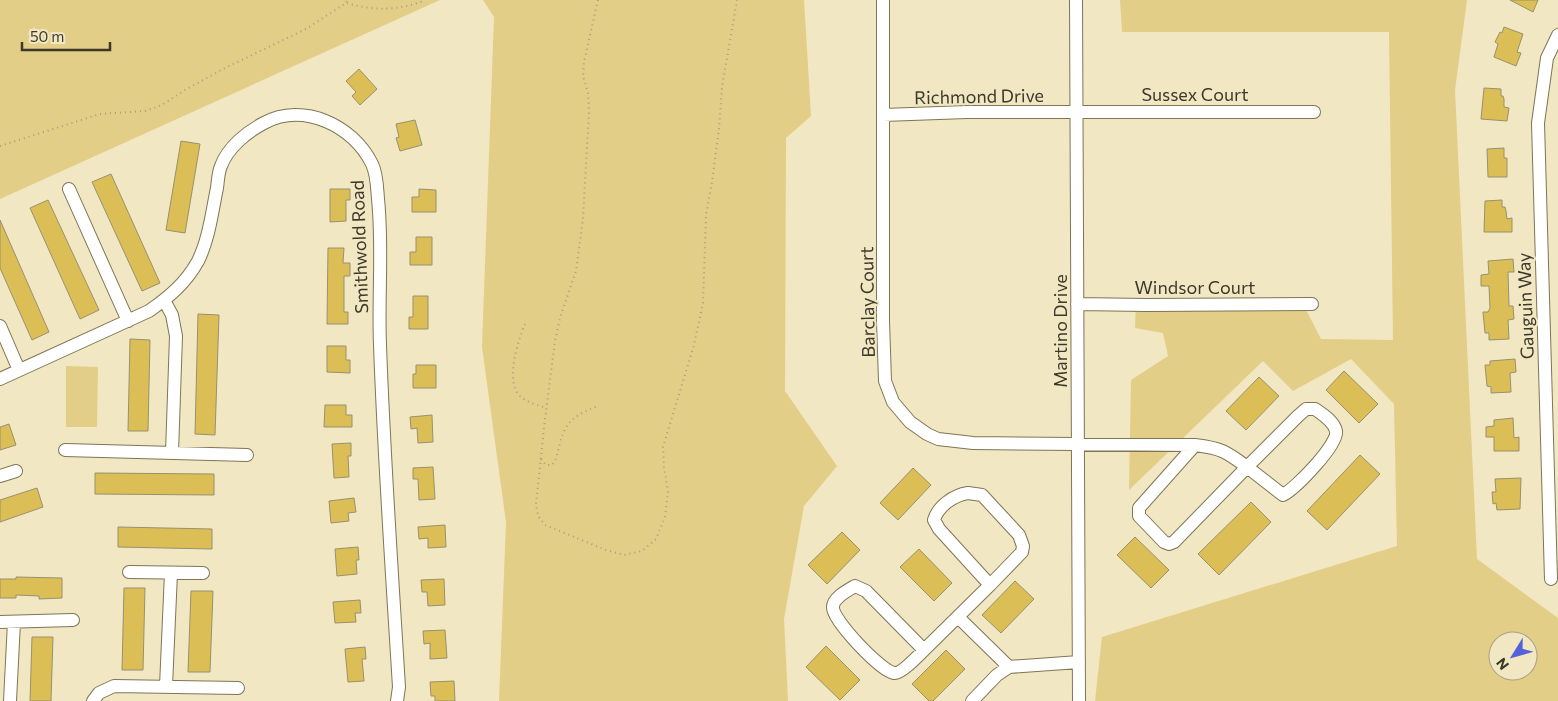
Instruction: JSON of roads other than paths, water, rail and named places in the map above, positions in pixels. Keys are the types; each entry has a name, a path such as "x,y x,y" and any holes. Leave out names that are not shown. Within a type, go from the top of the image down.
{"street":[{"name":"Barclay Court","path":"883,0 885,361 886,381 893,402 910,422 938,439 1078,445 1195,445 1216,448 1233,456 1248,467"},
{"name":"Martino Drive","path":"1076,0 1079,701"},
{"name":"Gauguin Way","path":"1551,579 1552,402 1538,123 1547,58 1558,35"},
{"name":"Richmond Drive","path":"883,116 967,112 1077,112"},
{"name":"Sussex Court","path":"1077,112 1314,112"},
{"name":"Smithwold Road","path":"0,379 149,311 188,278 199,259 207,237 221,166 228,153 246,134 266,122 288,115 303,114 332,124 353,137 361,146 372,165 376,178 379,214 380,344 398,687 397,701"},
{"path":"69,189 128,321"},
{"path":"164,300 172,315 176,336 172,453"},
{"name":"Windsor Court","path":"1077,304 1146,306 1312,304"},
{"path":"0,326 19,370"},
{"path":"1195,445 1139,508 1139,516 1164,542 1169,544 1174,542 1298,416 1306,410 1315,409 1330,421 1336,430 1335,438 1325,453 1292,491 1283,495 1248,467"},
{"path":"65,450 247,455"},
{"path":"0,476 16,471"},
{"path":"924,650 866,591 854,586 835,601 833,607 835,616 847,631 882,667 893,673 899,672 924,650 958,617 990,585 1022,552 1023,546 1019,535 982,496 968,493 960,494 953,498 936,513 934,520 939,529 990,585"},
{"path":"129,572 203,572"},
{"path":"166,686 171,573"},
{"path":"958,617 1009,667"},
{"path":"0,622 73,620"},
{"path":"10,701 14,622"},
{"path":"972,701 997,674 1009,667 1079,662"},
{"path":"93,701 99,693 114,686 238,688"}]}
